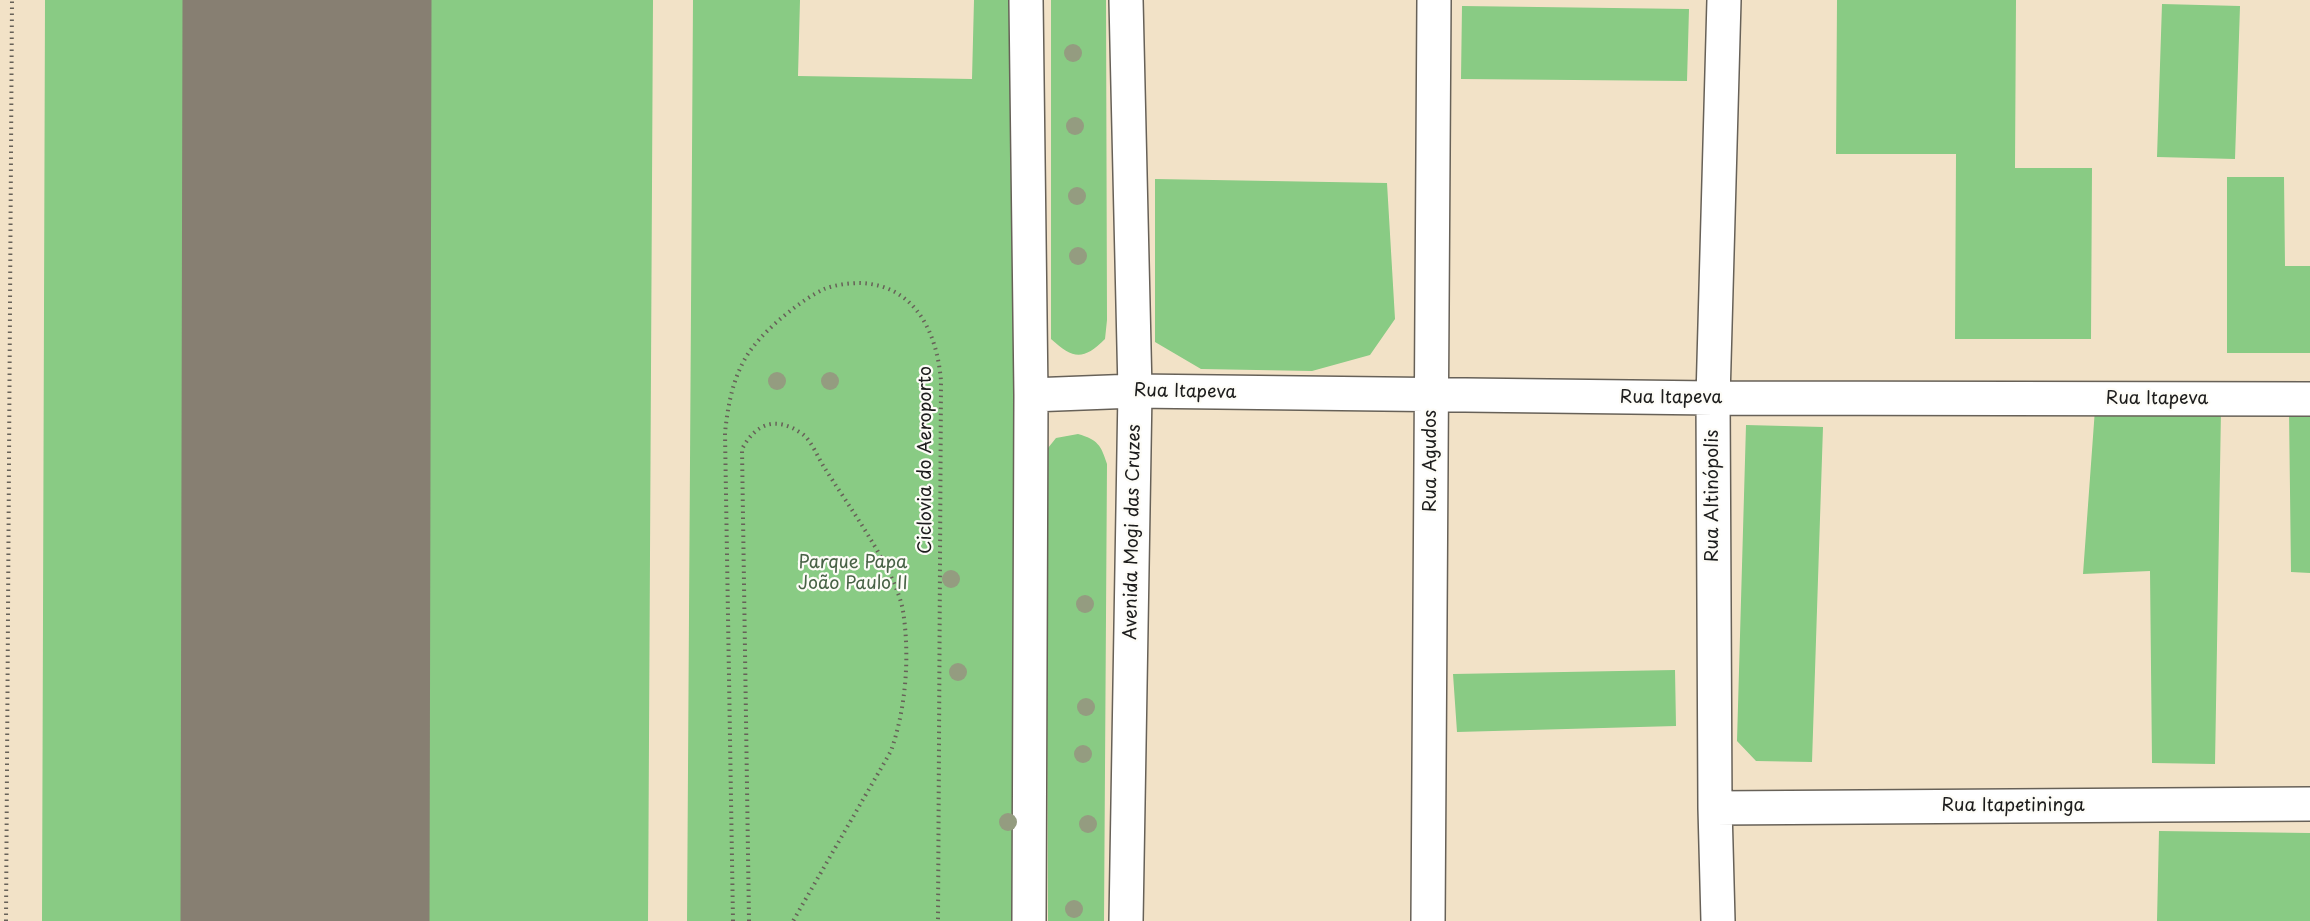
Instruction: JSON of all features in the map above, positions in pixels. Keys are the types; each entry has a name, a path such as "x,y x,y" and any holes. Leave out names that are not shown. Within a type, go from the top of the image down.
{"street":[{"path":"1026,0 1031,395 1029,921"},
{"name":"Avenida Mogi das Cruzes","path":"1126,0 1135,391 1126,921"},
{"name":"Rua Agudos","path":"1428,921 1434,0"},
{"name":"Rua Altinópolis","path":"1718,921 1715,808 1713,398 1724,0"},
{"name":"Rua Itapeva","path":"1031,395 1135,391 1713,398 2310,399"},
{"name":"Rua Itapetininga","path":"1715,808 2310,804"}],"path":[{"path":"6,921 12,0"},
{"name":"Ciclovia do Aeroporto","path":"733,921 725,433 728,408 742,367 752,348 767,332 805,301 825,289 852,283 873,284 911,303 924,319 934,339 939,358 941,381 938,921"},
{"path":"749,921 742,448 750,435 763,426 777,422 804,434 886,567 903,609 906,665 899,727 891,751 793,921"}],"green space":[{"path":"45,0 242,0 240,921 42,921"},
{"path":"368,0 653,0 648,921 364,921"},
{"name":"Parque Papa João Paulo II","path":"693,0 800,0 798,76 972,79 974,0 1017,0 1016,921 687,921"},
{"path":"1051,0 1106,0 1107,320 1105,339 1090,351 1078,355 1066,351 1051,339"},
{"path":"1837,0 2016,0 2015,168 2092,168 2091,339 1955,339 1956,154 1836,154"},
{"path":"2162,4 2240,6 2235,159 2157,157"},
{"path":"1462,6 1689,9 1687,81 1461,79"},
{"path":"2227,177 2284,177 2285,266 2310,266 2310,353 2227,353"},
{"path":"1155,179 1387,183 1395,319 1370,355 1312,371 1201,369 1155,342"},
{"path":"2095,409 2221,410 2215,764 2152,763 2150,571 2083,574"},
{"path":"2289,410 2310,411 2310,573 2291,572"},
{"path":"1746,425 1823,427 1812,762 1756,761 1737,741"},
{"path":"1078,434 1098,444 1107,464 1104,921 1048,921 1046,460 1048,448 1056,438"},
{"path":"1675,670 1676,726 1457,732 1453,674"},
{"path":"2159,831 2310,833 2310,921 2157,921"}],"runway":[{"path":"305,921 307,0"}]}
